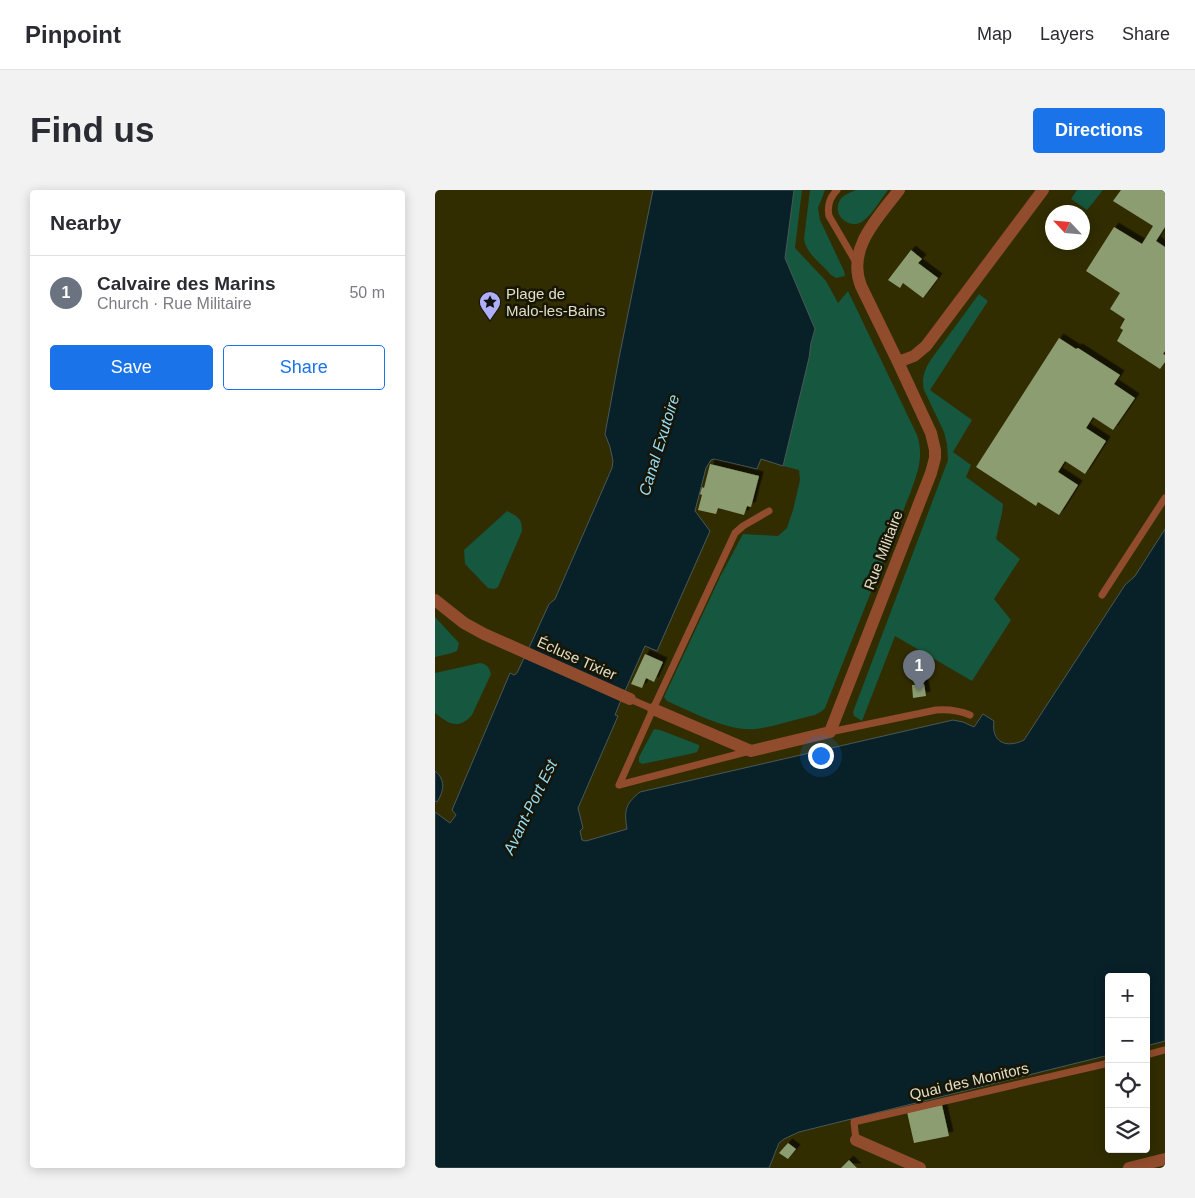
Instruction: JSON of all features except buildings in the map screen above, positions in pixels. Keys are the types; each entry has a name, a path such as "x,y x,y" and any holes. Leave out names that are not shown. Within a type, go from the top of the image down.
{"street":[{"name":"Rue Militaire","path":"830,732 935,458 931,433 861,286 857,273 860,247 866,234 899,190"},
{"path":"898,362 914,356 926,346 1043,190"},
{"name":"Écluse Tixier","path":"435,600 473,629 630,699"},
{"path":"653,709 751,751 830,732"},
{"path":"856,1140 921,1168"},
{"path":"1129,1168 1165,1159"}],"lane":[{"path":"837,190 828,204 829,216 857,266"},
{"path":"1102,595 1165,498"},
{"path":"751,751 619,785 735,533 743,526 769,511"},
{"path":"630,699 653,709"},
{"path":"830,732 936,710 959,710 970,715"},
{"path":"1150,1054 1165,1050"},
{"name":"Quai des Monitors","path":"856,1140 854,1122 1105,1064"}],"green space":[{"path":"794,190 802,190 795,248 826,281 838,303 848,291 917,435 920,457 911,491 825,708 815,715 770,727 745,729 711,720 667,701 664,697 720,577 743,534 778,536 787,528 793,510 800,480 799,470 783,466 815,329 785,258"},
{"path":"810,190 825,190 818,208 820,220 845,276 836,278 831,275 811,254 805,244"},
{"path":"856,190 888,190 873,211 863,221 853,224 843,220 838,211 838,206 843,197"},
{"path":"1077,190 1103,190 1090,206 1080,205 1071,199"},
{"path":"979,294 988,301 930,390 972,420 953,452 971,465 966,477 1003,504 996,539 1020,559 994,599 1011,620 972,681 895,636 862,721 854,716 853,712 948,460 944,432 924,390 924,373 932,358"},
{"path":"507,511 519,518 522,531 498,587 494,589 488,588 465,564 464,550"},
{"path":"435,617 459,643 457,651 435,657"},
{"path":"480,663 487,666 491,674 472,715 467,720 458,724 444,720 435,713 435,673"},
{"path":"654,729 699,745 699,748 697,752 690,754 642,764 639,762 639,757"}],"water":[{"name":"Canal Exutoire","path":"653,190 794,190 785,258 815,329 783,466 761,459 757,469 714,459 711,460 706,468 695,511 710,531 657,651 645,646 625,691 528,650 549,604 555,599 612,468 613,461 605,434"},
{"name":"Avant-Port Est","path":"1165,529 1165,1041 1150,1045 1150,973 1105,973 1105,1056 799,1132 779,1143 769,1168 435,1168 435,812 450,823 456,815 452,810 510,673 514,675 517,673 524,658 621,700 615,715 618,716 578,808 583,828 580,831 582,840 586,841 627,829 627,808 631,800 640,792 953,720 974,727 983,714 994,721 995,734 1001,742 1011,744 1024,740 1125,585 1135,576"},
{"path":"435,771 439,774 443,786 437,802 435,801"}],"place":[{"name":"Plage de Malo-les-Bains","path":"490,321"},
{"name":"Calvaire des Marins","path":"919,691"}]}
